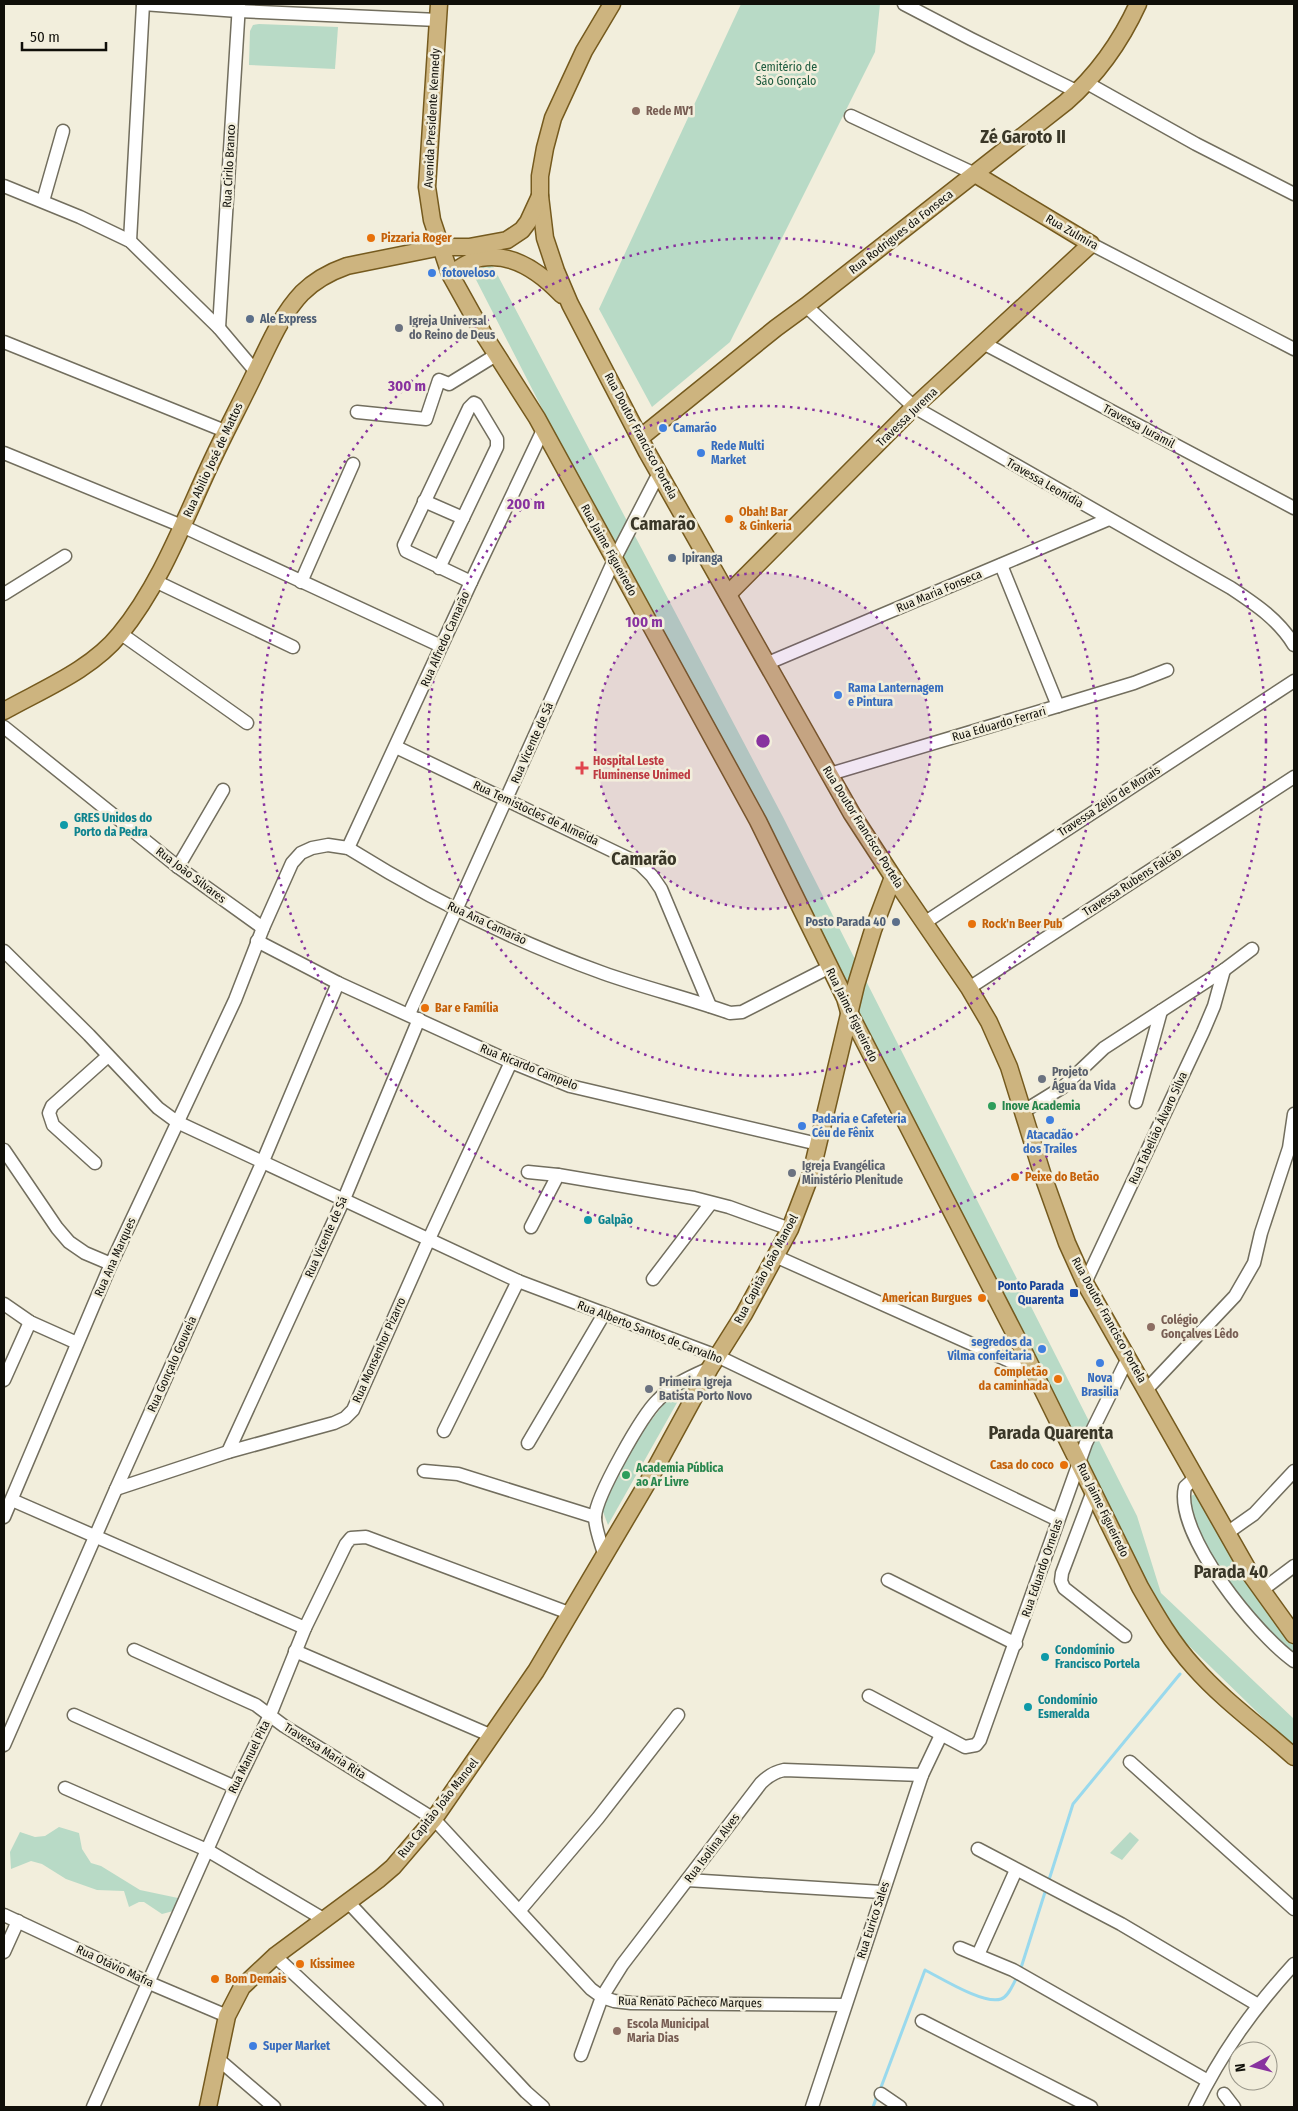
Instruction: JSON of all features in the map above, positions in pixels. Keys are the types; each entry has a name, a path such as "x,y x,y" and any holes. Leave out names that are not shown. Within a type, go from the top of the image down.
{"main road":[{"name":"Avenida Presidente Kennedy","path":"439,4 428,187 432,220 441,247"},
{"name":"Rua Doutor Francisco Portela","path":"612,4 584,51 553,118 540,176 540,196 545,238 556,271 570,304 659,473 830,774 893,878 969,988 998,1040 1024,1111 1067,1243 1085,1283 1147,1389 1227,1533 1262,1590 1294,1635"},
{"name":"Rua Rodrigues da Fonseca","path":"640,438 776,328 975,174 1082,87 1127,28 1138,4"},
{"name":"Rua Zulmira","path":"975,174 1091,244"},
{"path":"441,247 459,248 507,240 522,230 528,222 540,196"},
{"name":"Travessa Jurema","path":"728,594 914,407 1091,244"},
{"name":"Rua Jaime Figueiredo","path":"441,247 450,274 543,430 758,821 828,968 845,998 849,1012 1079,1461 1140,1587 1175,1645 1216,1690 1294,1757"},
{"name":"Rua Abilio José de Mattos","path":"4,711 95,658 120,634 155,581 225,431 284,317 300,295 320,279 347,266 441,247"},
{"path":"450,274 468,262 481,258 500,258 523,264 537,272 549,281 570,304"},
{"name":"Rua Capitão João Manoel","path":"208,2107 227,2016 242,1987 275,1956 349,1903 393,1867 434,1818 536,1671 649,1480 713,1362 744,1314 790,1229 811,1174 849,1012 874,930 893,878"}],"street":[{"path":"130,240 143,4 238,7 438,20"},
{"path":"904,4 971,40 1082,87 1294,194"},
{"name":"Rua Cirilo Branco","path":"219,328 238,7"},
{"name":"Rua Zulmira","path":"851,116 975,174"},
{"path":"43,201 63,131"},
{"path":"4,186 43,201 130,240 219,328 256,372"},
{"name":"Rua Zulmira","path":"1091,244 1294,349"},
{"name":"Travessa Leonídia","path":"806,306 914,407 1250,601 1271,616 1287,632 1294,644"},
{"path":"4,342 225,431"},
{"name":"Travessa Juramil","path":"983,344 1294,508"},
{"path":"357,412 426,419 439,380 449,384 496,354"},
{"path":"439,568 498,444 476,404 469,408 404,542 404,548 439,568 470,582"},
{"name":"Rua Alfredo Camarão","path":"348,848 470,582 543,430"},
{"path":"4,453 182,526 441,646"},
{"path":"301,582 353,464"},
{"name":"Rua Vicente de Sá","path":"228,1452 344,1199 456,910 614,560 659,473"},
{"path":"424,501 463,518"},
{"name":"Rua Maria Fonseca","path":"768,663 1109,519"},
{"path":"4,594 65,556"},
{"path":"1001,565 1058,706"},
{"path":"155,581 293,647"},
{"path":"120,634 247,723"},
{"name":"Rua Eduardo Ferrari","path":"830,774 1134,683 1167,670"},
{"name":"Travessa Zélio de Morais","path":"924,923 1294,681"},
{"name":"Rua João Silvares","path":"4,727 178,867 263,928"},
{"name":"Rua Temistocles de Almeida","path":"396,746 640,864 661,889 710,1006"},
{"name":"Travessa Rubens Falcão","path":"969,988 1294,777"},
{"path":"178,867 223,790"},
{"name":"Rua Ana Camarão","path":"235,1000 263,928 292,863 301,853 328,845 348,848 456,910 602,972 730,1013 742,1012 828,968"},
{"name":"Rua Ricardo Campelo","path":"258,941 338,983 414,1016 511,1062 570,1086 818,1144"},
{"path":"1024,1111 1063,1087 1104,1048 1224,970 1252,949"},
{"name":"Rua Alberto Santos de Carvalho","path":"7,958 108,1056 158,1108 177,1122 518,1281 604,1314 713,1362 1058,1520"},
{"name":"Rua Tabelião Álvaro Silva","path":"1085,1283 1203,1032 1214,1006 1224,970"},
{"name":"Rua Gonçalo Gouveia","path":"4,1745 263,1161 338,983"},
{"name":"Rua Ana Marques","path":"4,1518 111,1264 235,1000"},
{"path":"1136,1102 1161,1011"},
{"path":"95,1163 53,1125 49,1113 52,1106 108,1056"},
{"name":"Rua Monsenhor Pizarro","path":"116,1489 228,1452 334,1423 345,1418 353,1410 511,1062"},
{"path":"1147,1389 1235,1296 1254,1263 1261,1233 1291,1149 1294,1114"},
{"path":"4,1150 57,1228 69,1242 85,1253 111,1264"},
{"path":"528,1172 689,1197 790,1229"},
{"path":"531,1227 558,1176"},
{"path":"653,1279 711,1203"},
{"path":"775,1256 1032,1371"},
{"path":"444,1431 518,1281"},
{"path":"4,1304 30,1322 77,1343"},
{"path":"528,1444 604,1314"},
{"path":"4,1380 30,1322"},
{"name":"Rua Eduardo Ornelas","path":"941,1734 966,1747 976,1745 980,1740 1016,1644 1079,1461 1128,1358"},
{"path":"604,1554 595,1517 610,1479 639,1424 657,1400 680,1381 713,1362"},
{"path":"424,1471 458,1474 595,1517"},
{"path":"1227,1533 1254,1514 1294,1471"},
{"path":"1196,1477 1185,1487 1185,1505 1191,1526 1206,1559 1234,1600 1272,1642 1294,1661"},
{"path":"1093,1491 1061,1580 1064,1588 1125,1636"},
{"path":"12,1500 99,1530 305,1628"},
{"name":"Rua Manuel Pita","path":"93,2107 235,1787 270,1715 305,1628 346,1544 351,1538 355,1536 366,1537 569,1613"},
{"path":"1262,1590 1294,1566"},
{"path":"888,1580 1016,1644"},
{"name":"Travessa Maria Rita","path":"134,1650 242,1697 284,1726 434,1818"},
{"path":"295,1651 492,1736"},
{"path":"869,1696 941,1734"},
{"path":"74,1715 235,1787"},
{"path":"520,1910 598,1818 678,1715"},
{"name":"Rua Eurico Sales","path":"812,2107 922,1774 941,1734"},
{"path":"1130,1762 1294,1909"},
{"name":"Rua Isolina Alves","path":"581,2055 602,1997 622,1965 761,1783 776,1772 922,1774"},
{"path":"65,1788 207,1850 324,1920"},
{"name":"Rua Renato Pacheco Marques","path":"434,1818 520,1910 579,1978 602,1997 631,2003 845,2005"},
{"path":"978,1849 1120,1924 1258,2005"},
{"path":"978,1955 1016,1870"},
{"path":"688,1880 882,1892"},
{"path":"349,1903 526,2092 543,2107"},
{"name":"Rua Otávio Mafra","path":"4,1915 147,1982 227,2016"},
{"path":"4,1952 18,1921"},
{"path":"960,1948 1013,1970 1208,2081"},
{"path":"275,1956 437,2107"},
{"path":"1195,2107 1208,2081 1244,2024 1294,1964"},
{"path":"922,2021 1090,2107"},
{"path":"218,2059 274,2107"},
{"path":"881,2094 900,2107"},
{"path":"1224,2094 1234,2107"}],"green space":[{"name":"Cemitério de São Gonçalo","path":"741,4 880,4 875,52 730,342 652,407 599,309"},
{"path":"253,25 338,27 335,69 249,65 250,31"},
{"path":"488,257 783,817 1137,1516 1161,1593 1294,1719 1294,1748 1179,1636 1116,1527 469,266"},
{"path":"687,1385 608,1525 602,1509 636,1440 670,1396"},
{"path":"1195,1494 1250,1580 1294,1640 1294,1656 1243,1604 1214,1564 1203,1543 1195,1520 1191,1496"},
{"path":"59,1827 79,1833 82,1849 91,1863 101,1866 140,1890 178,1898 177,1910 162,1914 144,1902 139,1902 129,1907 124,1891 97,1890 66,1879 42,1864 31,1861 11,1869 10,1852 20,1832 35,1837 45,1836"},
{"path":"1130,1832 1139,1840 1122,1860 1110,1853"}],"waterway":[{"path":"1048,1883 1073,1804 1180,1674"},
{"path":"1020,1971 1046,1889"},
{"path":"880,2090 925,1970 974,1995 994,2000 1001,1999 1006,1995 1011,1990 1017,1977"},
{"path":"873,2107 877,2096"}],"place":[{"name":"Rede MV1","path":"636,111"},
{"name":"Pizzaria Roger","path":"371,238"},
{"name":"fotoveloso","path":"432,273"},
{"name":"Ale Express","path":"250,319"},
{"name":"Igreja Universal do Reino de Deus","path":"399,328"},
{"name":"Camarão","path":"663,428"},
{"name":"Rede Multi Market","path":"701,453"},
{"name":"Obah! Bar & Ginkeria","path":"729,519"},
{"name":"Ipiranga","path":"672,558"},
{"name":"Rama Lanternagem e Pintura","path":"838,695"},
{"name":"Hospital Leste Fluminense Unimed","path":"582,768"},
{"name":"GRES Unidos do Porto da Pedra","path":"64,825"},
{"name":"Posto Parada 40","path":"896,922"},
{"name":"Rock'n Beer Pub","path":"972,924"},
{"name":"Bar e Família","path":"425,1008"},
{"name":"Projeto Água da Vida","path":"1042,1079"},
{"name":"Inove Academia","path":"992,1106"},
{"name":"Atacadão dos Trailes","path":"1050,1120"},
{"name":"Padaria e Cafeteria Céu de Fênix","path":"802,1126"},
{"name":"Igreja Evangélica Ministério Plenitude","path":"792,1173"},
{"name":"Peixe do Betão","path":"1015,1177"},
{"name":"Galpão","path":"588,1220"},
{"name":"Ponto Parada Quarenta","path":"1074,1293"},
{"name":"American Burgues","path":"982,1298"},
{"name":"Colégio Gonçalves Lêdo","path":"1151,1327"},
{"name":"segredos da Vilma confeitaria","path":"1042,1349"},
{"name":"Nova Brasilia","path":"1100,1363"},
{"name":"Completão da caminhada","path":"1058,1379"},
{"name":"Primeira Igreja Batista Porto Novo","path":"649,1389"},
{"name":"Casa do coco","path":"1064,1465"},
{"name":"Academia Pública ao Ar Livre","path":"626,1475"},
{"name":"Condomínio Francisco Portela","path":"1045,1657"},
{"name":"Condomínio Esmeralda","path":"1028,1707"},
{"name":"Kissimee","path":"300,1964"},
{"name":"Bom Demais","path":"215,1979"},
{"name":"Escola Municipal Maria Dias","path":"617,2031"},
{"name":"Super Market","path":"253,2046"}],"district":[{"name":"Zé Garoto II","path":"1023,137"},
{"name":"Camarão","path":"663,524"},
{"name":"Camarão","path":"644,859"},
{"name":"Parada Quarenta","path":"1051,1433"},
{"name":"Parada 40","path":"1231,1572"}]}
